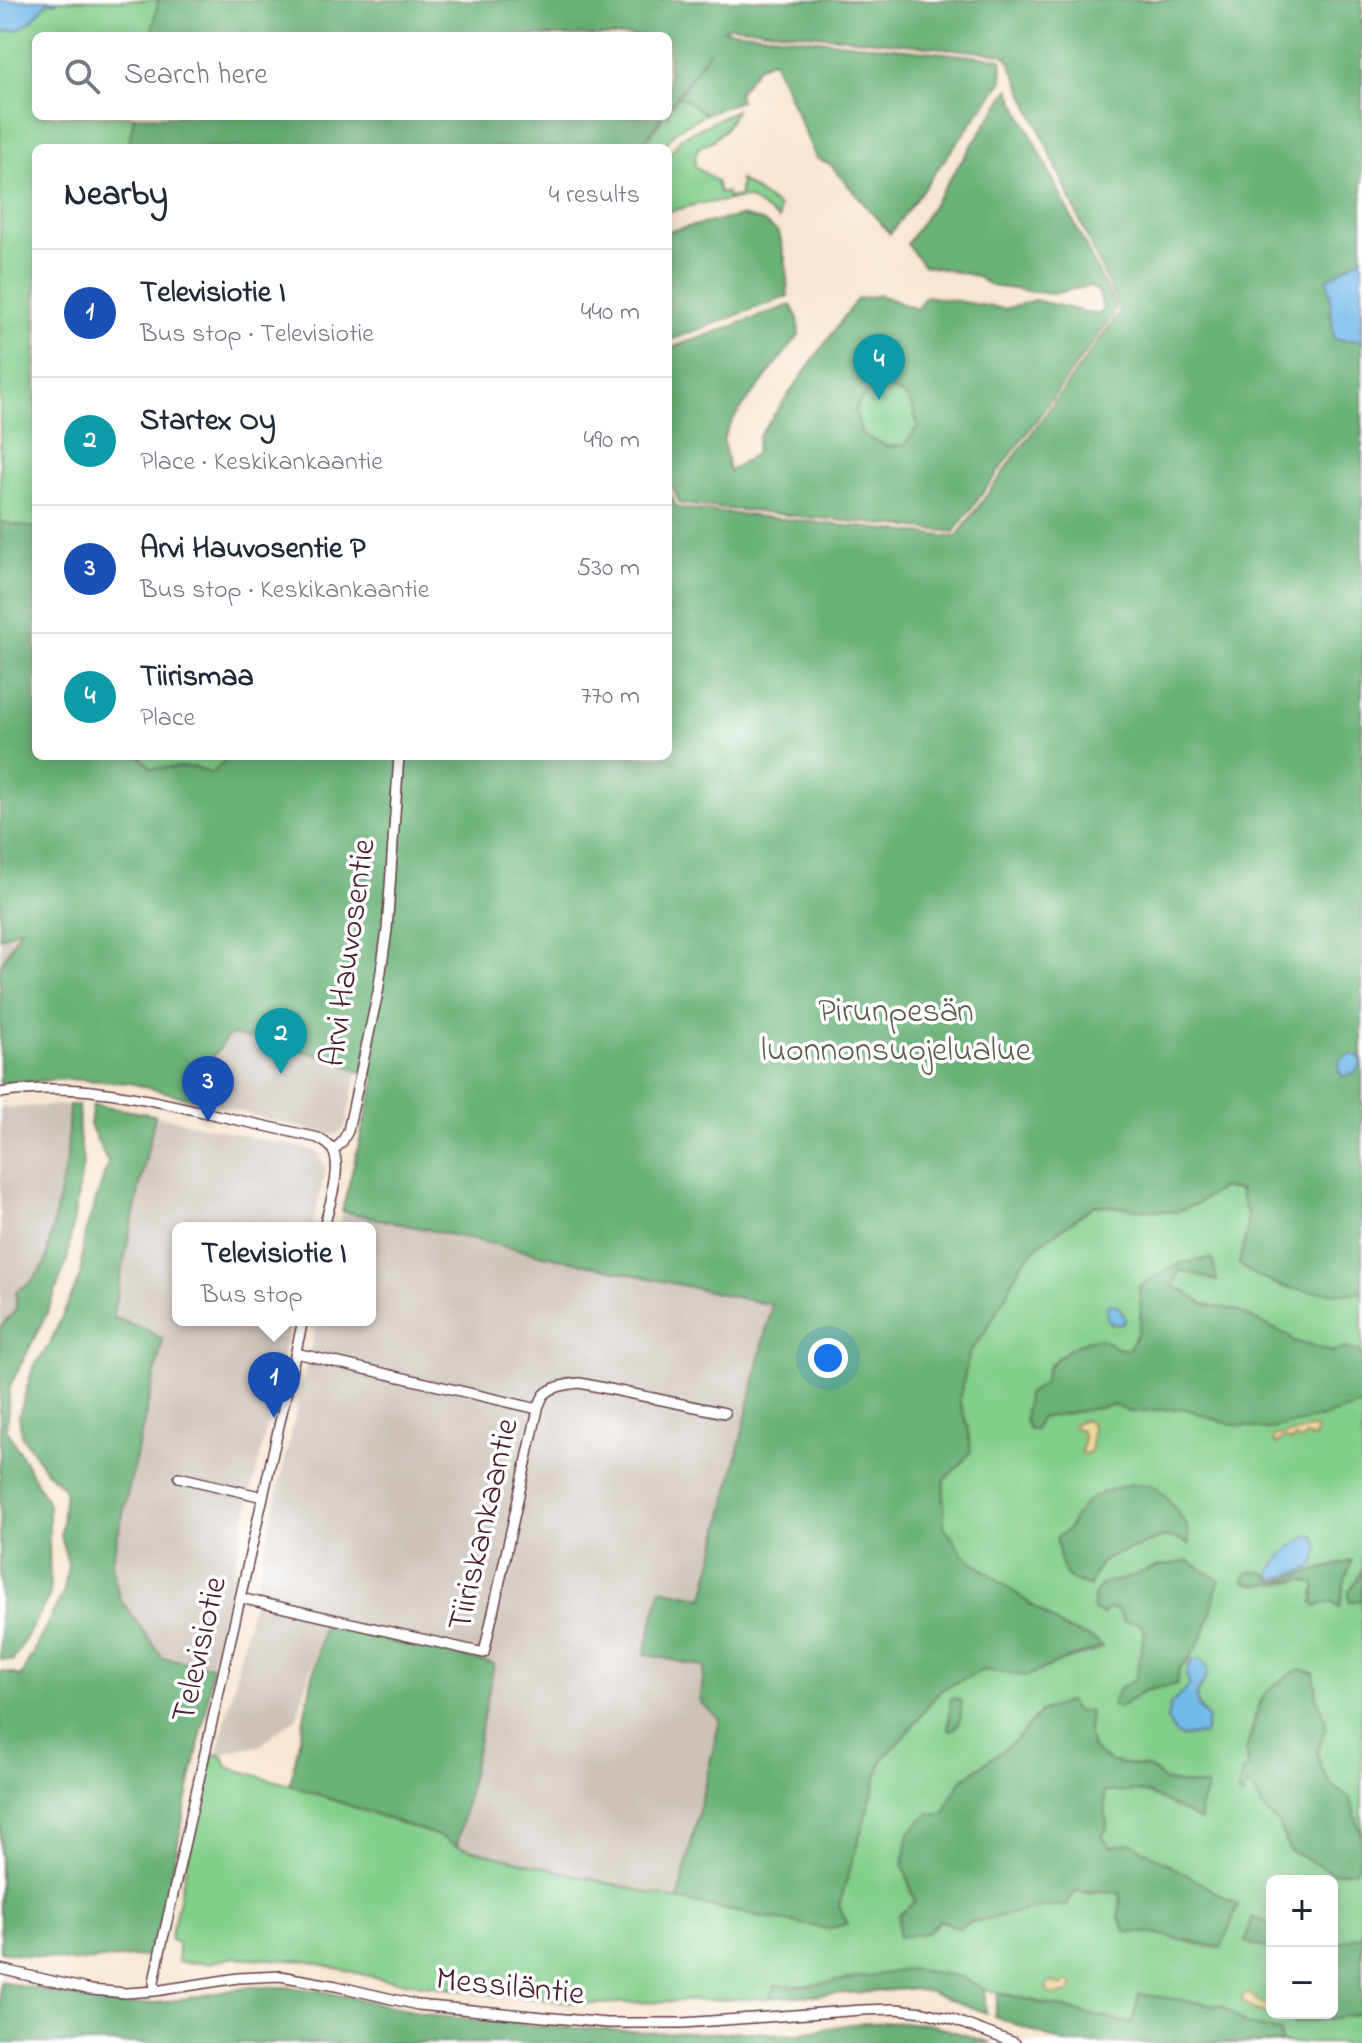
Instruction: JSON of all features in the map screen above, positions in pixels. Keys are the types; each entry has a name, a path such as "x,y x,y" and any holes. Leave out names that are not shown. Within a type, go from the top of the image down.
{"street":[{"name":"Arvi Hauvosentie","path":"333,1151 348,1131 378,992 387,930 399,760"},
{"path":"0,1093 73,1089 141,1098 318,1138 329,1144 337,1168 325,1222"},
{"name":"Televisiotie","path":"155,1991 160,1952 302,1326"},
{"name":"Tiiriskankaantie","path":"240,1598 484,1653 538,1409 296,1353"},
{"path":"538,1409 543,1396 554,1389 580,1383 725,1413"},
{"path":"179,1477 263,1497"},
{"name":"Messiläntie","path":"0,1969 91,1990 126,1993 238,1978 280,1976 418,2005 569,2020 647,2024 896,2009 951,2019 1015,2043"}],"shaded area":[{"path":"22,926 0,966 0,938"},
{"path":"234,1035 339,1060 357,1071 342,1131 328,1135 192,1099 198,1080 227,1037"},
{"path":"69,1105 67,1158 45,1265 30,1283 17,1291 16,1310 0,1327 0,1108"},
{"path":"155,1115 318,1152 326,1169 313,1222 172,1222 172,1326 290,1326 212,1666 163,1658 120,1599 111,1565 163,1340 111,1318"},
{"path":"342,1211 772,1305 703,1599 646,1654 706,1667 720,1720 678,1900 457,1846 493,1663 323,1627 297,1717 259,1746 218,1754 316,1326 376,1326 376,1222 339,1222"}],"green space":[{"path":"49,0 54,3 58,0 361,0 328,32 32,32 32,120 257,120 239,144 32,144 32,567 0,570 0,32"},
{"name":"Pirunpesän luonnonsuojelualue","path":"158,0 1362,0 1362,257 1328,279 1334,339 1362,341 1362,1293 1298,1289 1252,1274 1239,1264 1247,1215 1240,1190 1221,1188 1196,1204 1175,1212 1095,1205 1040,1244 1021,1264 981,1339 970,1351 959,1400 968,1426 971,1451 944,1480 944,1526 964,1555 1063,1628 1093,1639 1103,1647 1027,1676 983,1670 940,1690 882,1760 839,1906 847,1924 827,1929 678,1900 720,1720 700,1702 705,1667 645,1654 661,1589 704,1598 772,1305 342,1211 376,1076 357,1071 339,1060 234,1035 227,1037 198,1080 192,1099 130,1083 68,1079 0,1084 0,966 21,928 0,938 0,522 32,527 32,760 144,760 151,768 196,767 212,774 224,760 672,760 672,498 679,508 957,536 1119,309 1008,58 1002,54 729,26 723,30 1001,59 1003,80 890,234 830,164 816,158 773,60 759,66 738,93 740,101 706,114 679,96 711,49 672,103 672,32 152,32"},
{"path":"1009,89 1116,309 954,532 680,504 672,486 672,348 791,305 798,318 799,335 734,418 723,439 729,471 755,454 759,436 857,299 880,295 916,309 926,296 1005,309 1034,300 1098,315 1103,309 1099,292 1089,286 1051,294 991,286 976,276 923,265 907,244","holes":["880,388 907,398 918,426 904,445 889,447 862,435 855,409 863,397"]},
{"path":"679,96 706,114 676,130 666,144 645,144 661,120 672,120 672,106"},
{"path":"736,110 725,129 711,142 699,147 695,166 716,181 719,192 727,193 727,198 740,196 740,180 779,207 779,219 748,198 698,204 672,211 672,150 681,138"},
{"path":"133,120 659,120 642,144 129,144"},
{"path":"740,216 762,221 779,233 786,263 788,296 672,340 672,230"},
{"path":"880,388 903,394 913,410 918,426 904,445 889,447 862,435 855,409 863,397"},
{"path":"118,760 225,760 213,774 196,778 120,764"},
{"path":"69,1105 78,1105 83,1163 67,1261 47,1313 10,1386 6,1428 49,1505 50,1595 13,1661 0,1659 0,1327 16,1310 16,1291 30,1283 45,1264 67,1158"},
{"path":"93,1105 155,1115 112,1317 163,1339 111,1565 120,1599 163,1658 212,1666 207,1705 154,1955 72,1962 0,1951 0,1671 21,1676 64,1591 68,1565 61,1536 65,1489 47,1472 22,1436 19,1416 33,1367 49,1345 80,1277 84,1237 108,1163 90,1125"},
{"path":"1221,1188 1239,1190 1247,1215 1239,1264 1280,1286 1362,1293 1362,1353 1347,1348 1332,1352 1293,1342 1289,1336 1235,1310 1203,1304 1173,1286 1181,1263 1139,1286 1141,1319 1129,1349 1060,1357 1047,1369 1040,1418 1114,1405 1130,1412 1184,1408 1223,1422 1315,1419 1362,1405 1362,1570 1349,1592 1349,1602 1362,1600 1362,1935 1338,1942 1338,1875 1266,1875 1266,1923 1252,1917 1245,1942 1266,1948 1266,2019 1338,2019 1338,2016 1353,2015 1362,2010 1362,2043 1281,2043 1280,2032 1246,2024 1222,2006 1139,1994 1132,2024 984,1989 961,1977 912,1969 807,1986 776,1985 769,1998 590,2004 382,1979 307,1961 234,1957 209,1963 178,1962 178,1944 170,1939 211,1756 218,1754 223,1756 227,1767 290,1785 441,1837 457,1846 678,1900 775,1920 847,1923 839,1906 882,1760 940,1690 983,1670 1027,1676 1103,1647 1093,1639 1063,1628 964,1555 944,1526 944,1480 962,1463 968,1426 959,1400 970,1351 981,1339 1021,1264 1040,1244 1095,1205 1175,1212 1196,1204","holes":["1166,1496 1187,1526 1189,1543 1161,1538 1111,1557 1097,1569 1089,1587 1065,1573 1056,1538 1070,1529","1351,1561 1345,1580 1313,1603 1316,1584 1303,1580 1280,1584 1244,1580 1267,1577 1274,1582","1159,1566 1191,1658 1179,1668 1177,1683 1144,1691 1119,1708 1135,1680 1145,1632 1129,1615 1108,1609 1103,1583 1122,1580","1195,1660 1205,1664 1207,1672 1196,1701 1208,1718 1204,1734 1182,1737 1183,1694 1190,1685 1186,1674","1287,1676 1317,1697 1326,1727 1317,1751 1321,1768 1332,1786 1350,1798 1290,1851 1279,1825 1264,1810 1248,1784 1238,1793 1247,1767 1245,1751 1258,1706 1266,1693","1089,1711 1088,1732 1092,1749 1112,1762 1150,1768 1165,1781 1208,1787 1200,1809 1200,1820 1149,1793 1104,1792 1107,1829 1102,1837 1111,1847 1238,1905 1221,1948 1154,1933 1127,1932 1119,1917 1121,1894 1109,1890 1090,1894 1076,1891 1065,1905 967,1923 959,1928 940,1920 935,1926 899,1915 915,1902 903,1864 921,1822 929,1813 939,1815 946,1812 966,1778 1015,1741 1040,1712"]},
{"path":"1212,1258 1217,1281 1180,1270 1173,1286 1203,1304 1235,1310 1289,1336 1293,1342 1332,1352 1347,1348 1362,1353 1362,1405 1266,1430 1223,1422 1184,1408 1129,1412 1114,1405 1040,1418 1035,1430 1029,1430 1025,1420 1027,1394 1044,1383 1047,1370 1056,1359 1094,1339 1129,1349 1139,1326 1139,1286 1181,1263"},
{"path":"1132,1484 1151,1485 1166,1496 1187,1526 1189,1544 1167,1537 1111,1556 1100,1564 1090,1587 1070,1578 1062,1565 1056,1538 1069,1527 1090,1499"},
{"path":"1189,1561 1219,1580 1210,1616 1196,1649 1179,1668 1177,1684 1144,1691 1119,1708 1112,1706 1119,1688 1135,1680 1145,1632 1140,1623 1124,1622 1116,1608 1108,1609 1103,1615 1092,1609 1095,1594 1103,1583 1122,1580 1159,1566"},
{"path":"1352,1561 1340,1607 1331,1601 1316,1607 1313,1603 1316,1585 1304,1580 1266,1585 1244,1581 1247,1572 1262,1571 1275,1582"},
{"path":"1362,1570 1362,1600 1349,1602 1349,1592"},
{"path":"323,1627 494,1664 457,1846 441,1837 290,1785"},
{"path":"1301,1669 1314,1673 1317,1697 1324,1715 1326,1727 1317,1752 1321,1768 1332,1786 1350,1798 1361,1833 1361,1856 1356,1870 1334,1873 1290,1851 1279,1825 1264,1810 1254,1791 1248,1785 1242,1798 1237,1792 1241,1773 1248,1767 1245,1751 1262,1700 1273,1686"},
{"path":"951,1698 961,1702 961,1715 951,1731 948,1730"},
{"path":"1069,1701 1075,1711 1090,1711 1088,1731 1092,1749 1112,1762 1150,1768 1165,1781 1208,1787 1200,1809 1201,1821 1149,1793 1104,1792 1107,1829 1102,1837 1111,1847 1132,1843 1238,1905 1221,1948 1154,1933 1126,1932 1119,1917 1121,1894 1104,1891 1076,1891 1066,1905 967,1923 959,1928 940,1920 927,1933 898,1937 899,1915 915,1902 903,1864 909,1833 929,1813 939,1815 946,1812 961,1781 1016,1740 1040,1712"},
{"path":"1252,1917 1266,1923 1266,1948 1245,1942"},
{"path":"1362,1935 1362,2010 1354,2015 1338,2017 1338,1942"},
{"path":"912,1969 961,1977 984,1989 986,2013 930,1992 911,1989 769,1998 776,1985 807,1986"},
{"path":"0,1981 120,2006 165,2002 250,1987 286,1987 320,1991 437,2016 539,2026 793,2035 850,2024 893,2022 929,2024 992,2043 0,2043"},
{"path":"998,1993 1132,2024 1139,1994 1222,2006 1246,2024 1280,2032 1281,2043 1064,2043 994,2016"},
{"path":"1291,2019 1327,2019 1293,2024"}],"sand":[{"path":"1082,1420 1089,1421 1092,1427 1091,1449 1084,1454 1081,1452 1082,1432 1073,1426"},
{"path":"1309,1428 1317,1429 1316,1437 1306,1435 1303,1440 1283,1438 1278,1444 1273,1442 1274,1437"},
{"path":"1069,1981 1073,1986 1068,1993 1049,1994 1046,1987 1052,1982 1061,1986"},
{"path":"1250,1994 1266,2005 1266,2012 1252,2009 1242,2001 1242,1997"}],"water":[{"path":"0,0 58,0 54,3 49,1 20,29 0,32"},
{"path":"1362,257 1362,341 1334,339 1328,279"},
{"path":"1351,1054 1359,1056 1362,1063 1355,1072 1342,1077 1338,1065 1342,1058"},
{"path":"1113,1304 1124,1316 1125,1321 1121,1324 1110,1322 1106,1314 1108,1305"},
{"path":"1308,1536 1314,1536 1318,1544 1313,1566 1274,1579 1270,1574 1276,1564"},
{"path":"1195,1659 1201,1660 1207,1668 1196,1699 1208,1718 1204,1734 1182,1737 1174,1732 1167,1719 1170,1705 1190,1685 1186,1674"}],"place":[{"name":"Tiirismaa","path":"879,400"},
{"name":"Startex Oy","path":"281,1074"},
{"name":"Arvi Hauvosentie P","path":"208,1122"},
{"name":"Televisiotie I","path":"274,1418"}]}
